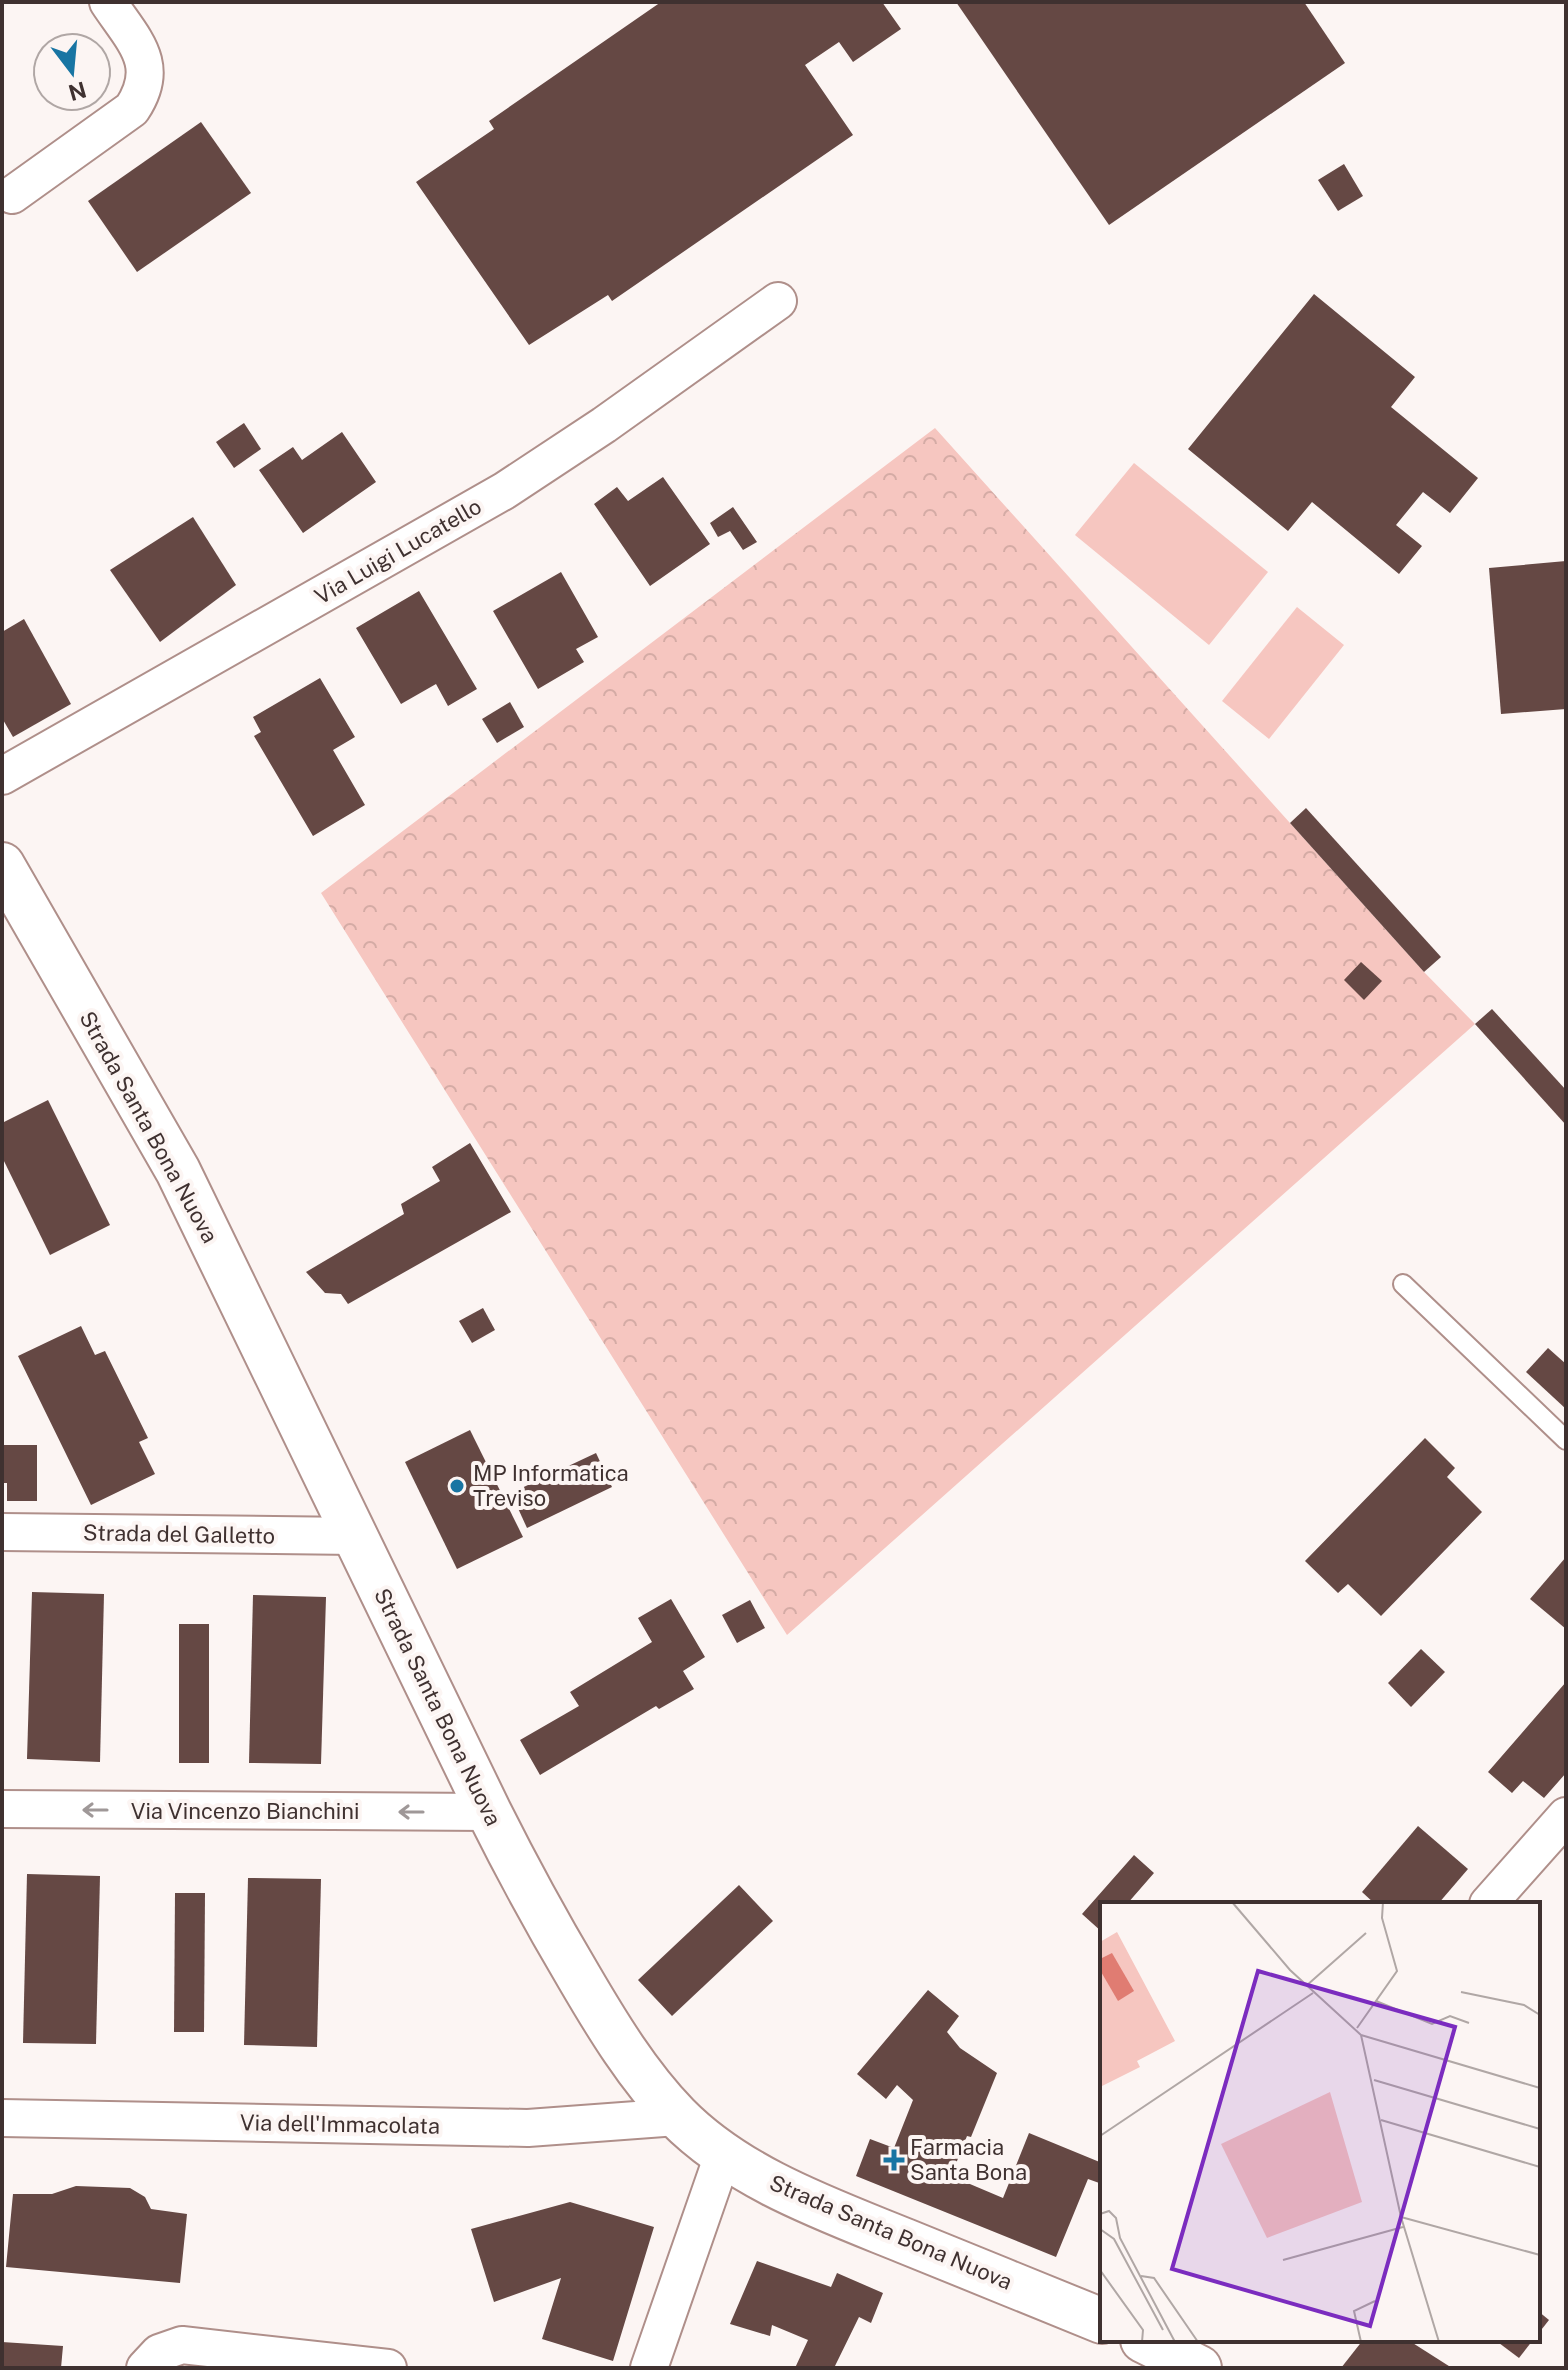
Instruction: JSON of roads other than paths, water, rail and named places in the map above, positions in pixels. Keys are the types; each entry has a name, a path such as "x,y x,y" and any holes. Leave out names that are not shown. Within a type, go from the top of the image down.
{"street":[{"path":"12,195 132,109 141,96 145,61 138,45 108,2"},
{"name":"Via Luigi Lucatello","path":"2,776 504,491 604,425 778,301"},
{"name":"Strada Santa Bona Nuova","path":"3,867 178,1171 534,1901 594,2003 633,2061 677,2117 723,2155 816,2205 1100,2320"},
{"name":"Strada del Galletto","path":"2,1532 356,1536"},
{"name":"Via Vincenzo Bianchini","path":"2,1809 489,1812"},
{"path":"1490,1902 1566,1816"},
{"name":"Via dell'Immacolata","path":"2,2118 528,2128 677,2117"},
{"path":"649,2368 723,2155"},
{"path":"1147,2342 1190,2366"},
{"path":"145,2368 159,2353 182,2345 388,2368"}],"lane":[{"path":"1403,1284 1566,1440"}],"place":[{"name":"MP Informatica Treviso","path":"457,1486"},
{"name":"Farmacia Santa Bona","path":"894,2160"}]}
